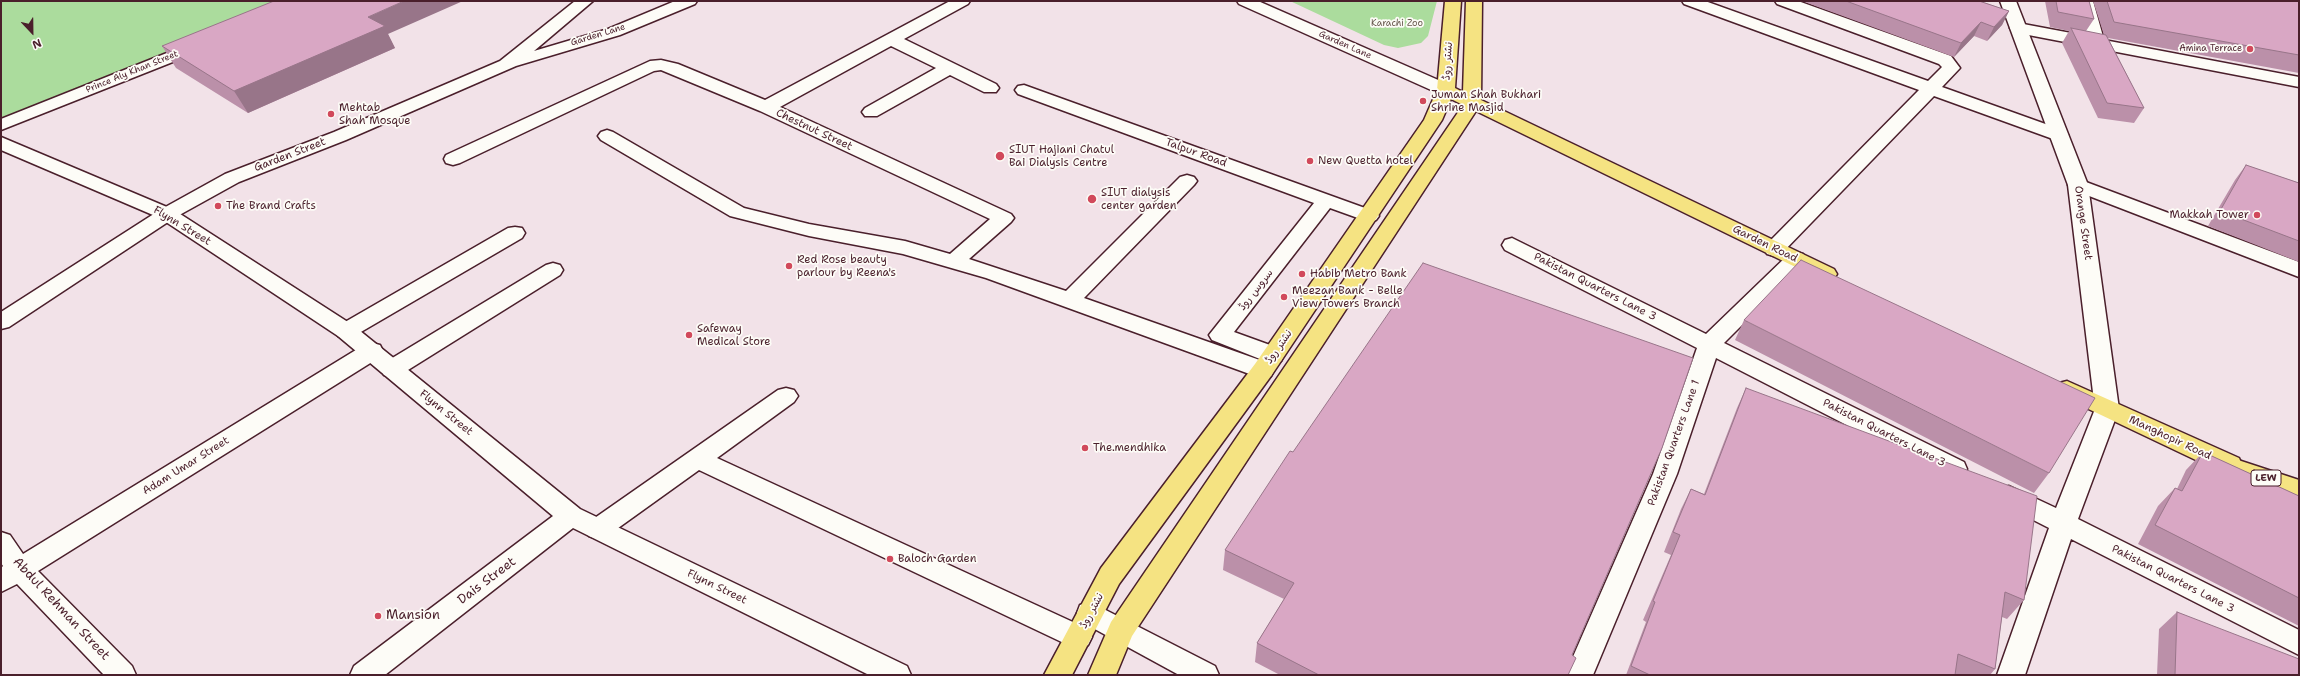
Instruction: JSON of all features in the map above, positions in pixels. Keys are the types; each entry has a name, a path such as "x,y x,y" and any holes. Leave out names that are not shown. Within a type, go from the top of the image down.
{"main road":[{"name":"نشتر روڈ","path":"1058,675 1110,576 1268,362 1369,216 1433,120 1446,90 1453,1"},
{"path":"1102,675 1121,630 1472,104 1474,1"},
{"name":"Garden Road","path":"1446,90 1472,104 1845,283"},
{"path":"2050,381 2107,409"},
{"name":"Manghopir Road","path":"2107,409 2299,498"},
{"name":"LEW","path":"2232,467 2299,490"}],"street":[{"name":"Garden Street","path":"1,322 167,214 232,178 340,136 506,64 585,1"},
{"name":"Garden Lane","path":"506,64 614,32 689,1"},
{"name":"Chestnut Street","path":"766,108 962,1"},
{"name":"Garden Lane","path":"1245,1 1446,90"},
{"path":"1774,249 1950,68 1949,64 1944,60 1783,1"},
{"name":"Orange Street","path":"2008,1 2078,185 2107,409"},
{"path":"2085,1 2097,43"},
{"path":"1703,3 2059,135"},
{"path":"2018,28 2299,82"},
{"name":"Prince Aly Khan Street","path":"1,125 213,39"},
{"path":"890,39 990,88"},
{"path":"453,159 650,66 661,65 672,68 766,108"},
{"path":"871,112 948,68"},
{"name":"Talpur Road","path":"1024,90 1369,216"},
{"name":"Chestnut Street","path":"766,108 1004,218 953,262"},
{"path":"607,136 738,212 809,230 905,248 993,273 1069,301 1268,362"},
{"name":"Flynn Street","path":"1,143 167,214 346,331 572,516 897,675"},
{"path":"1069,301 1187,181"},
{"path":"2078,185 2299,270"},
{"name":"سروس روڈ","path":"1268,362 1220,336 1326,200"},
{"path":"346,331 515,233"},
{"name":"Pakistan Quarters Lane 3","path":"1512,245 1971,477"},
{"name":"Pakistan Quarters Lane 1","path":"1580,675 1665,474 1709,344 1796,259"},
{"path":"392,369 553,270"},
{"name":"Adam Umar Street","path":"10,575 372,352"},
{"path":"598,529 786,396"},
{"path":"2011,675 2063,524 2107,409"},
{"path":"697,459 1078,637"},
{"name":"Pakistan Quarters Lane 3","path":"1992,488 2299,643"},
{"name":"Dais Street","path":"364,675 572,516"},
{"name":"Abdul Rehman Street","path":"1,542 10,575 122,675"},
{"path":"1090,613 1205,675"}],"green space":[{"path":"1,1 294,1 17,114 1,118"},
{"name":"Karachi Zoo","path":"1290,1 1437,1 1428,36 1421,43 1398,48 1384,45"}],"building":[{"path":"274,1 404,1 368,17 385,26 234,91 162,46"},
{"path":"1846,1 1979,1 2009,11 1994,27 1981,22 1961,43"},
{"path":"2056,1 2089,1 2094,19 2058,12"},
{"path":"2107,1 2299,1 2299,55 2114,22"},
{"path":"2071,28 2106,35 2144,108 2107,103"},
{"path":"2246,165 2299,183 2299,241 2220,211"},
{"path":"1801,260 2095,398 2049,473 1744,320"},
{"path":"1423,263 1693,358 1662,448 1572,655 1576,658 1568,675 1319,675 1257,643 1294,583 1225,550 1290,451 1293,452"},
{"path":"1746,388 2037,496 2024,600 2005,592 1995,669 1958,654 1955,675 1650,675 1631,666 1655,602 1653,601 1680,535 1673,532 1691,489 1705,495"},
{"path":"2203,452 2299,496 2299,598 2155,525 2175,488 2182,491"},
{"path":"2177,612 2299,659 2299,675 2175,675"}],"place":[{"name":"Amina Terrace","path":"2250,49"},
{"name":"Juman Shah Bukhari Shrine Masjid","path":"1423,101"},
{"name":"Mehtab Shah Mosque","path":"331,114"},
{"name":"SIUT Hajiani Chatul Bai Dialysis Centre","path":"1000,156"},
{"name":"New Quetta hotel","path":"1310,161"},
{"name":"SIUT dialysis center garden","path":"1092,199"},
{"name":"The Brand Crafts","path":"218,206"},
{"name":"Makkah Tower","path":"2257,215"},
{"name":"Red Rose beauty parlour by Reena's","path":"789,266"},
{"name":"Habib Metro Bank","path":"1302,274"},
{"name":"Meezan Bank - Belle View Towers Branch","path":"1284,297"},
{"name":"Safeway Medical Store","path":"689,335"},
{"name":"The.mendhika","path":"1085,448"},
{"name":"Baloch Garden","path":"890,559"},
{"name":"Mansion","path":"378,616"}]}
